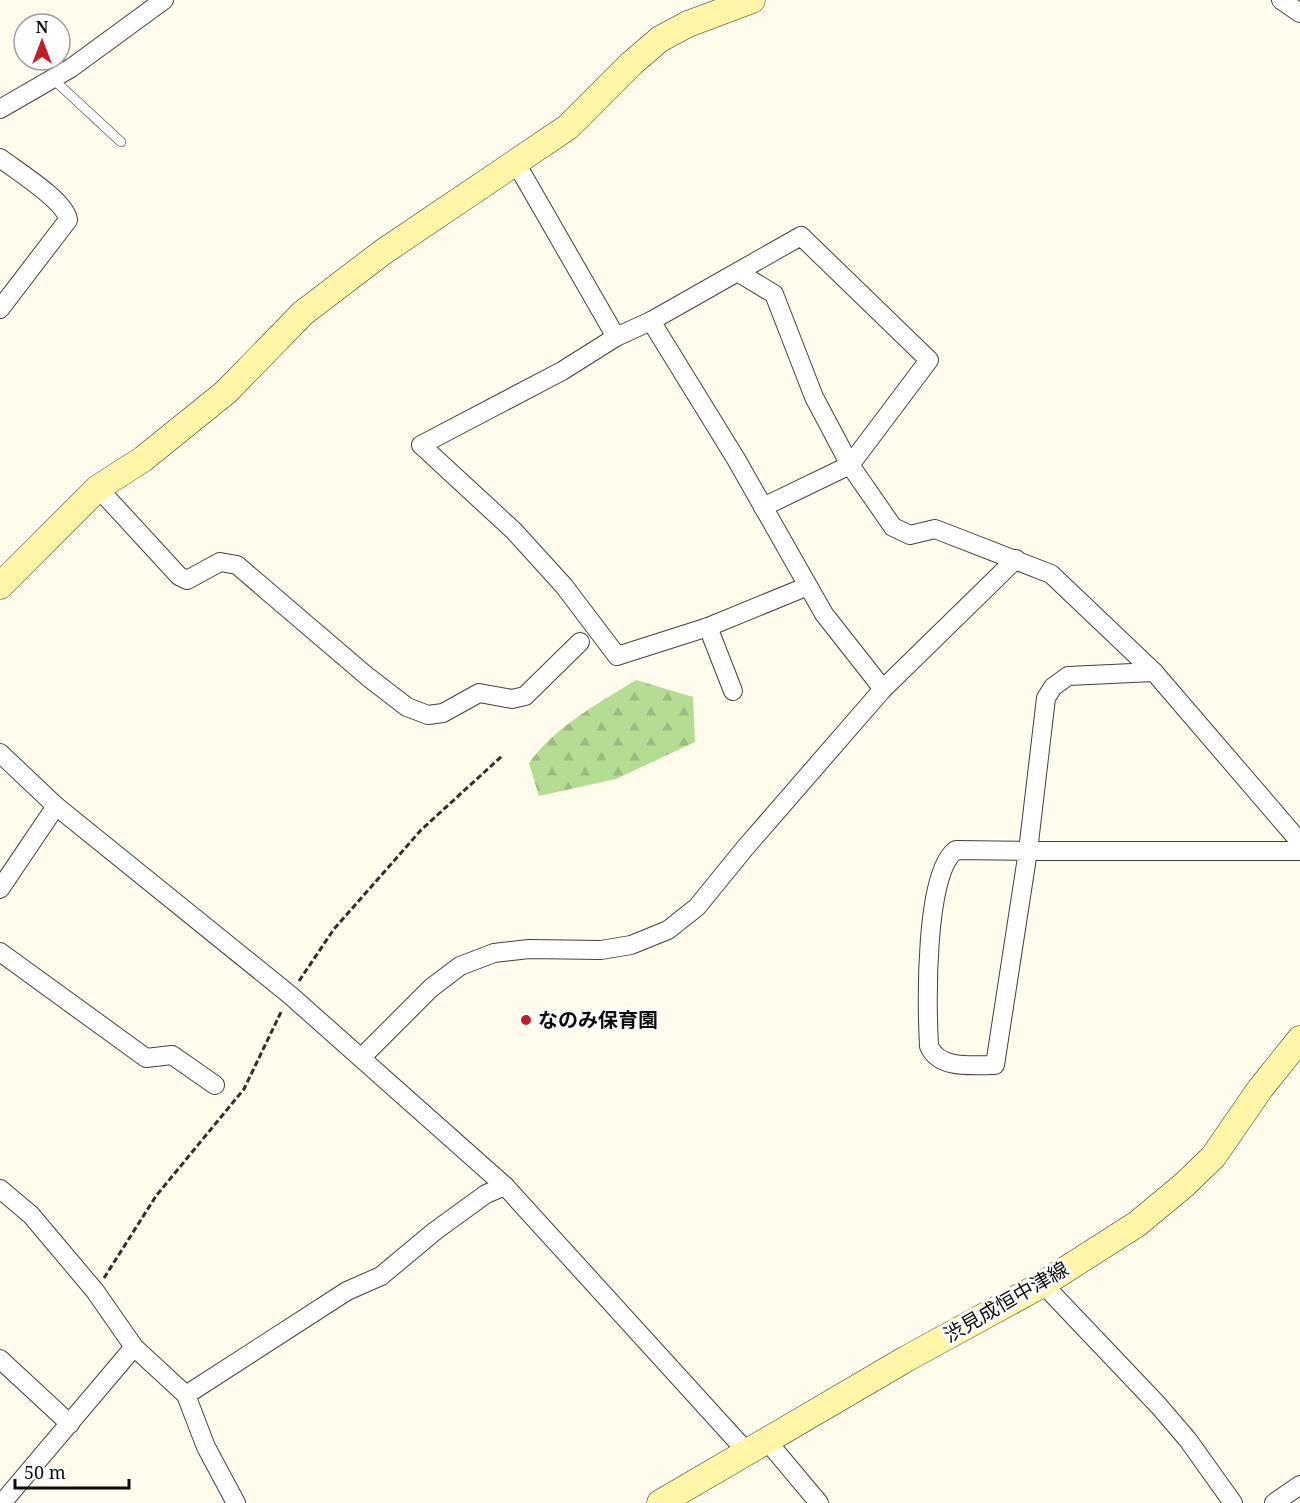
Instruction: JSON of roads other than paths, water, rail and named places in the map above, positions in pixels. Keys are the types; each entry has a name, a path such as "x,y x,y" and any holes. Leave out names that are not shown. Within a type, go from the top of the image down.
{"street":[{"path":"0,109 53,80 164,0"},
{"path":"0,586 98,488 143,459 219,399 312,306 383,252 568,127 632,63 660,39 688,24 752,0"},
{"path":"1281,0 1300,13"},
{"path":"0,158 56,201 65,210 68,220 0,309"},
{"path":"516,163 616,337"},
{"path":"763,507 850,465 929,360 801,236 739,273 707,288 651,321 616,337 562,371 421,445 514,531 564,586 617,656 708,627 808,586"},
{"path":"739,273 774,294 814,397 850,465 893,527 910,535 935,529 1051,574 1154,672 1300,842"},
{"path":"651,321 763,507 824,614 883,689"},
{"path":"98,488 179,576 187,580 220,562 237,565 406,707 428,715 443,712 479,693 512,699 525,696 580,642"},
{"path":"361,1058 431,988 469,963 494,952 530,949 602,950 632,945 668,930 697,907 883,689 1016,559"},
{"path":"708,627 733,691"},
{"path":"1154,672 1068,676 1053,687 1046,698 1028,851 995,1065 944,1062 933,1055 930,1046 928,954 944,861 956,850 1028,851 1300,851"},
{"path":"0,753 56,806 290,995 505,1186 757,1447 819,1503"},
{"path":"0,889 56,806"},
{"path":"0,952 146,1058 172,1055 215,1085"},
{"name":"渋見成恒中津線","path":"660,1503 955,1332 1043,1284 1137,1224 1184,1185 1213,1157 1260,1089 1300,1039"},
{"path":"186,1395 347,1291 381,1276 477,1200 505,1186"},
{"path":"0,1189 31,1215 95,1292 134,1347 186,1395 206,1448 236,1503"},
{"path":"1043,1284 1158,1405 1188,1440 1233,1503"},
{"path":"2,1503 134,1347"},
{"path":"0,1359 70,1424"},
{"path":"1274,1503 1300,1485"}],"lane":[{"path":"53,80 121,142"}],"place":[{"name":"なのみ保育園","path":"526,1020"}]}
